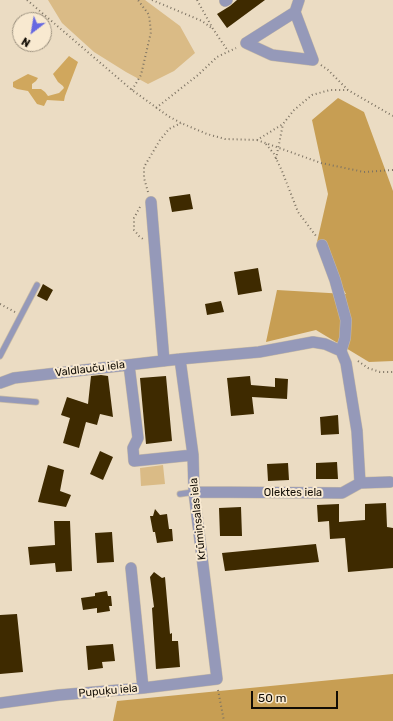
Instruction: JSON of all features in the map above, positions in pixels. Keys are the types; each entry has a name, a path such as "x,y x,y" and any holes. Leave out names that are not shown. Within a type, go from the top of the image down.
{"street":[{"path":"246,43 272,55 313,60 295,12 299,0"},
{"path":"246,43 295,12"},
{"path":"151,202 164,361"},
{"path":"322,245 337,287 346,320 346,338 341,351 346,363 357,431 360,483"},
{"name":"Valdlauču iela","path":"0,383 14,378 180,359 259,352 313,342 325,344 341,351"},
{"name":"Krūmiņsalas iela","path":"180,359 193,455 194,492 217,679"},
{"path":"129,365 138,438 133,448 134,461 193,455"},
{"name":"Olektes iela","path":"194,492 342,493 360,483 390,482"},
{"path":"131,568 143,688"},
{"name":"Pupuķu iela","path":"0,703 59,695 143,688 217,679"}],"lane":[{"path":"0,356 37,285"},
{"path":"0,399 36,402"},
{"path":"180,494 194,492"}],"path":[{"path":"27,0 132,90 156,108 181,123 207,134 225,139 257,140 321,163 364,172 393,170"},
{"path":"132,90 141,76 151,32 149,15 138,0"},
{"path":"152,0 202,21 213,29"},
{"path":"197,0 213,29 228,51"},
{"path":"156,108 198,75 217,57 246,43"},
{"path":"313,60 328,70 348,90 393,116"},
{"path":"257,140 283,124 294,110 312,95 330,90 348,90"},
{"path":"151,202 144,178 144,168 160,140 169,129 181,123"},
{"path":"276,160 283,124"},
{"path":"266,144 276,160 298,212 322,245"},
{"path":"0,304 21,316"},
{"path":"341,351 368,368 380,372 393,372"},
{"path":"217,679 218,695 224,721"}],"shaded area":[{"path":"48,0 145,0 180,26 195,53 174,71 148,84 94,52 62,23"},
{"path":"69,56 78,62 64,101 47,100 44,106 37,104 28,91 13,87 13,82 28,74 38,78 32,84 32,89 41,89 48,96 59,93 64,88 53,74"},
{"path":"338,98 364,112 393,191 393,361 369,362 316,330 266,342 277,290 346,294 317,242 328,194 312,120"},
{"path":"163,465 165,484 141,486 140,468"},
{"path":"393,674 393,721 113,721 117,701"}],"building":[{"path":"237,0 265,0 227,28 217,14"},
{"path":"190,194 193,209 172,212 169,197"},
{"path":"258,268 262,291 238,295 234,272"},
{"path":"43,284 53,290 47,301 37,296"},
{"path":"221,301 224,312 207,315 205,304"},
{"path":"91,376 108,376 113,417 100,414 97,425 86,422 79,448 63,443 70,418 61,415 67,397 88,404"},
{"path":"166,376 172,441 146,444 140,378"},
{"path":"250,376 251,385 275,387 275,378 288,379 287,399 252,397 254,414 231,416 227,378"},
{"path":"338,415 339,434 321,435 320,417"},
{"path":"100,451 113,457 103,480 90,474"},
{"path":"337,462 338,479 316,479 316,463"},
{"path":"288,463 289,480 268,481 267,464"},
{"path":"48,465 64,470 60,491 71,495 66,507 38,502"},
{"path":"386,503 387,527 393,528 393,568 348,572 345,538 330,539 329,521 318,522 317,505 339,504 339,522 365,520 365,504"},
{"path":"241,507 242,536 220,536 219,508"},
{"path":"155,509 160,515 167,514 169,529 172,529 173,541 157,543 150,516 153,516"},
{"path":"54,521 70,521 72,571 56,572 55,563 30,565 28,547 55,545"},
{"path":"112,532 114,562 97,563 95,533"},
{"path":"316,544 319,562 225,571 222,553"},
{"path":"154,572 162,578 165,577 170,634 172,633 172,641 178,641 180,667 156,669 152,608 154,607 150,577"},
{"path":"107,591 108,596 111,596 112,606 109,606 110,611 97,613 97,608 83,610 81,598 95,596 95,593"},
{"path":"17,614 23,672 0,674 0,615"},
{"path":"113,644 115,661 102,662 103,668 88,670 86,646"}]}
